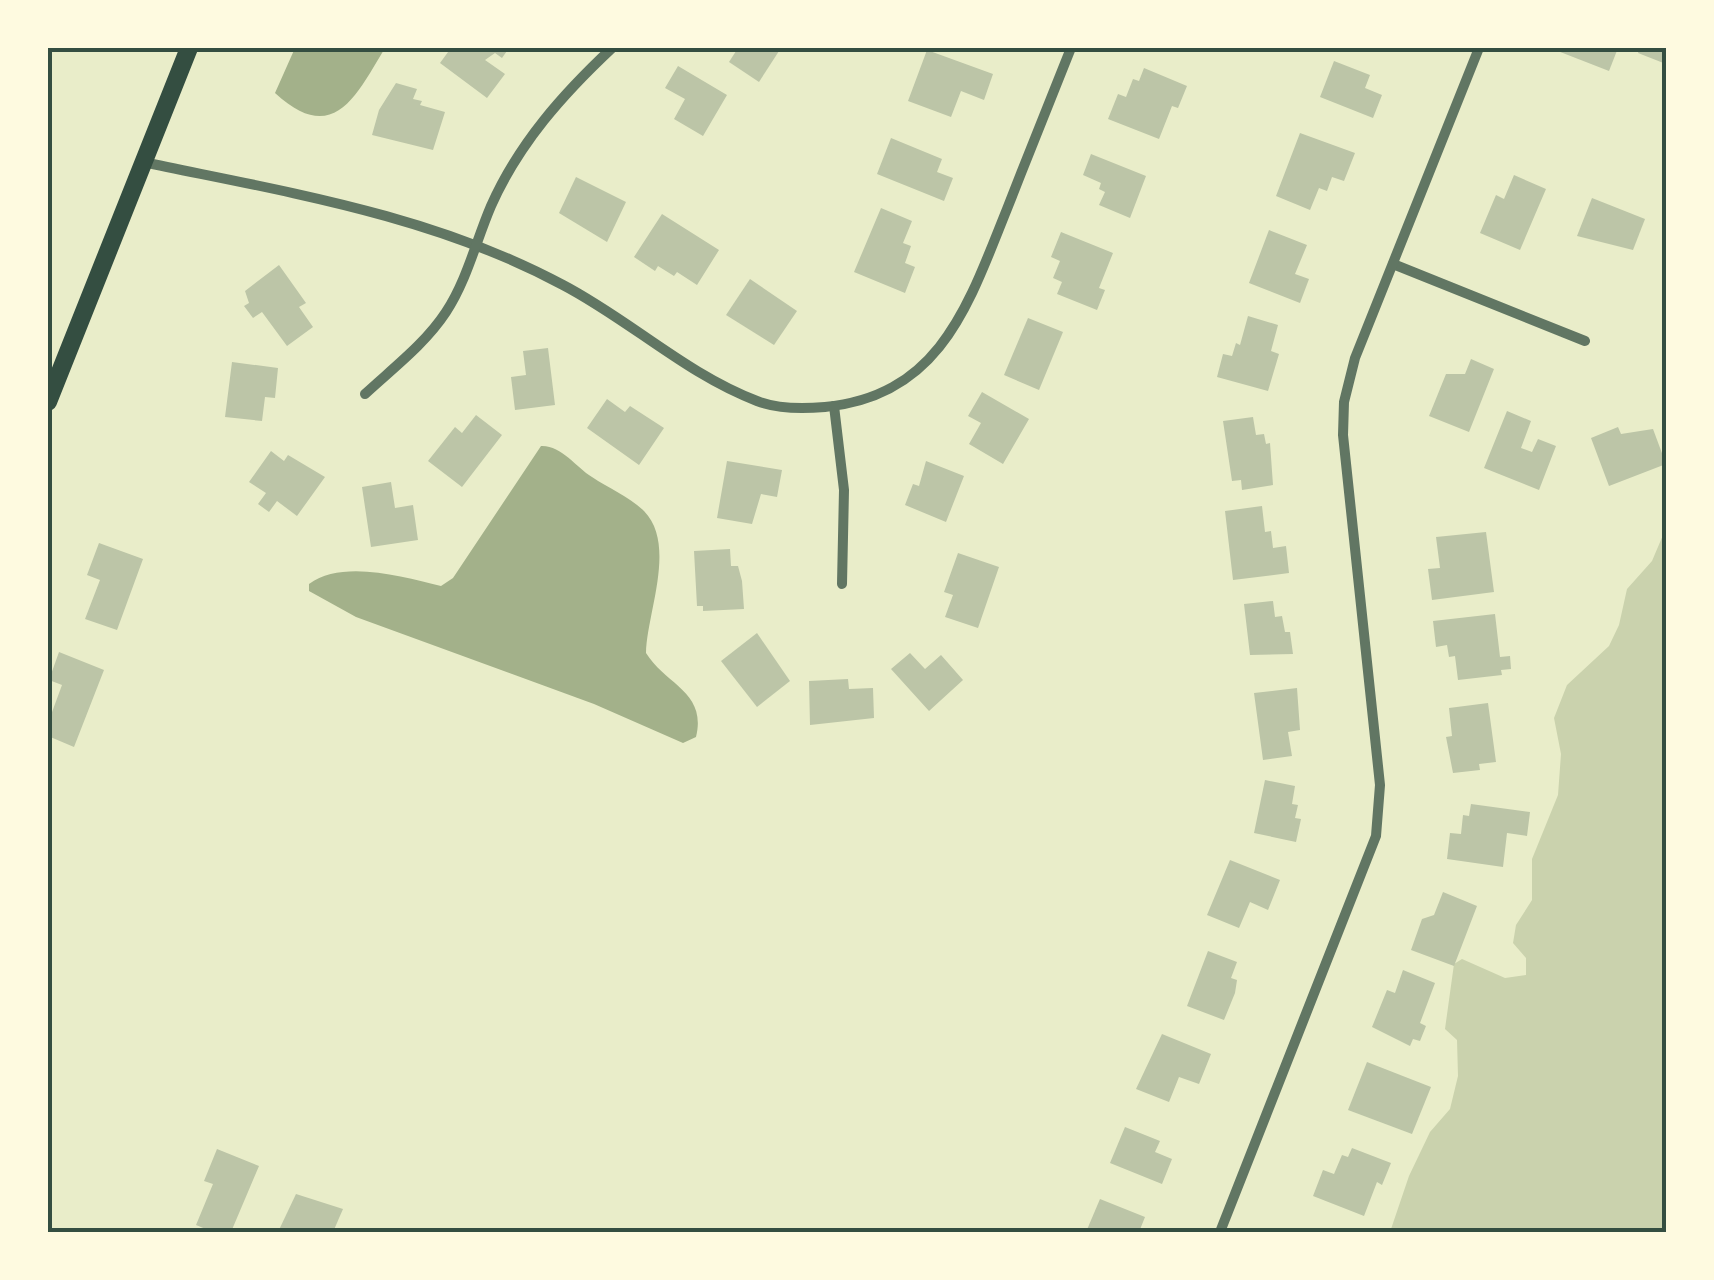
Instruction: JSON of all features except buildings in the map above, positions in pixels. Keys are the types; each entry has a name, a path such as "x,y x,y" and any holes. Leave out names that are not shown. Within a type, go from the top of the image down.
{"main road":[{"path":"48,402 189,48"}],"street":[{"path":"365,394 433,330 455,296 508,172 536,129 612,48"},
{"path":"143,162 387,213 578,292 718,385 762,403 834,406 881,393 912,374 955,328 1071,48"},
{"path":"1220,1232 1376,836 1380,786 1343,418 1352,367 1479,48"},
{"path":"1393,264 1585,341"},
{"path":"834,406 844,490 842,584"}],"shaded area":[{"path":"295,48 385,48 352,98 327,115 312,115 275,93"},
{"path":"541,446 562,453 632,501 654,525 658,579 646,653 696,709 696,737 683,743 594,704 356,617 309,591 309,584 323,577 356,571 441,586 453,578"},
{"path":"1666,528 1666,1232 1390,1232 1409,1176 1430,1132 1450,1109 1458,1076 1457,1040 1445,1029 1454,964 1462,959 1505,978 1526,975 1526,958 1513,943 1516,925 1532,900 1532,859 1558,795 1561,754 1554,718 1567,685 1609,646 1619,625 1627,589 1652,561"}]}
